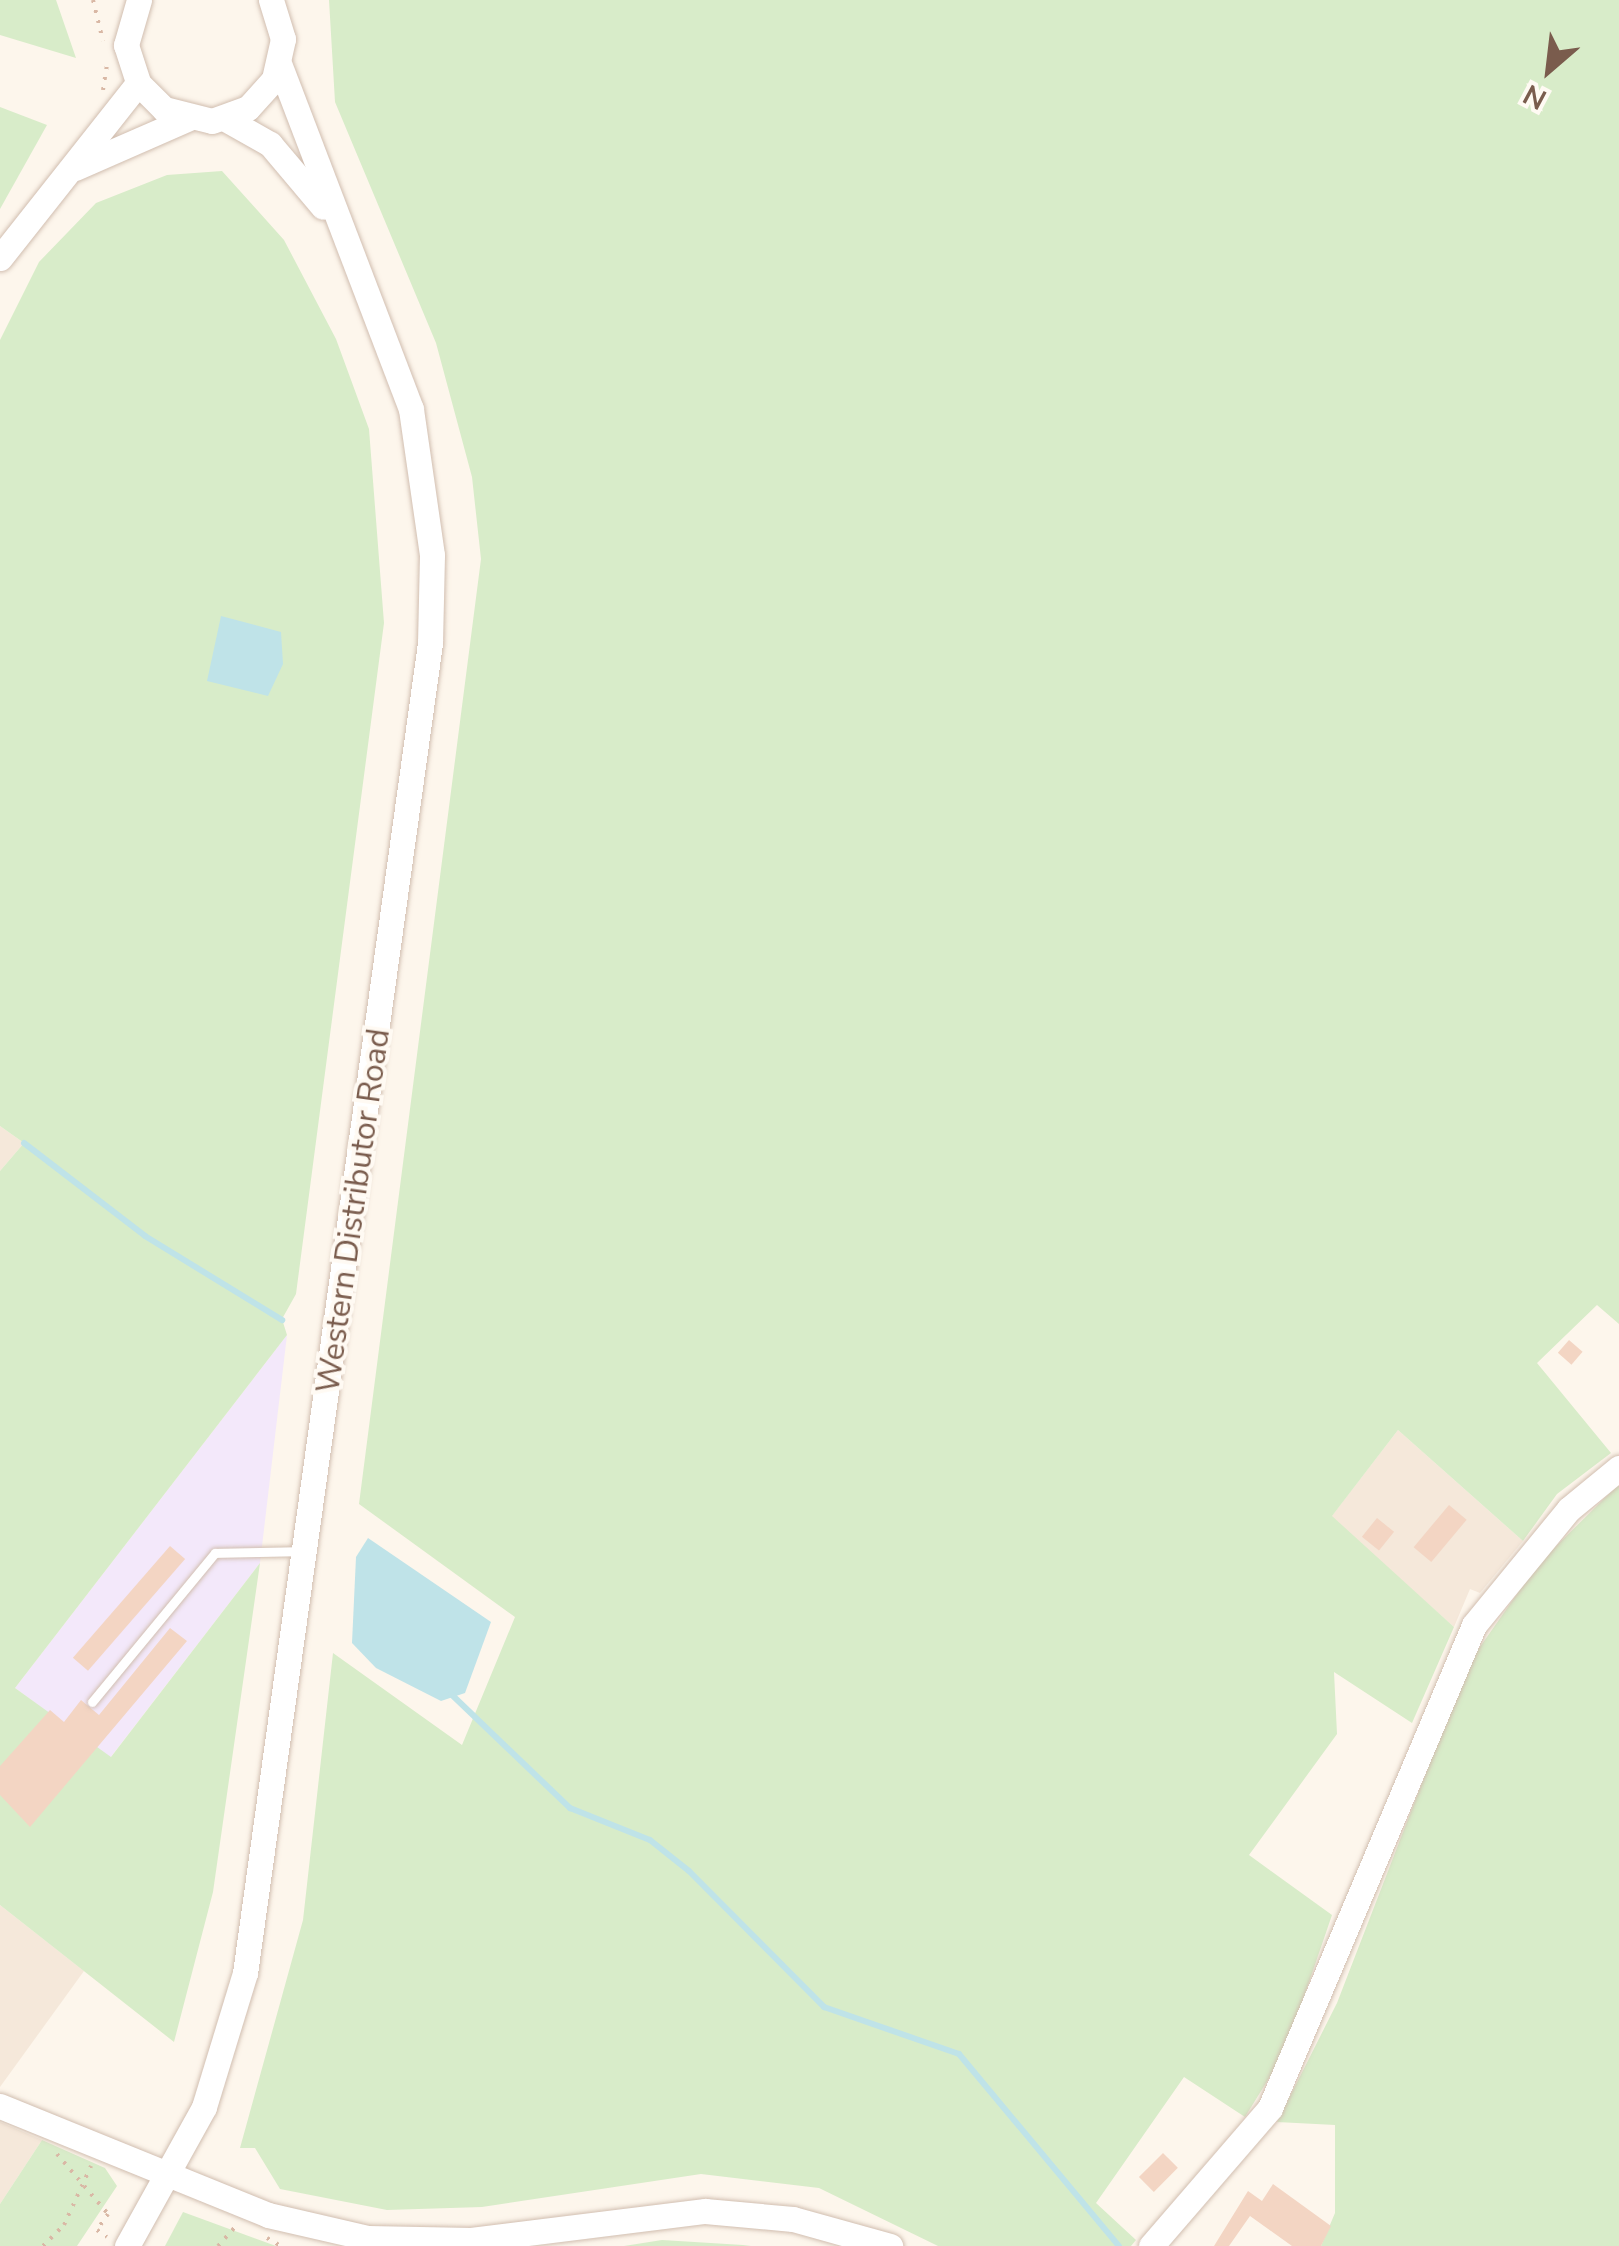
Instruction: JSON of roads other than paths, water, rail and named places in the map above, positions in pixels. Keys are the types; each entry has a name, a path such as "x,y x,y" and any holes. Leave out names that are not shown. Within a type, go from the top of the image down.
{"main road":[{"path":"118,0 138,83 187,119"},
{"path":"127,31 139,0"},
{"name":"Western Distributor Road","path":"128,2246 171,2176 208,2098 246,1973 432,614 411,409 280,66 283,39 271,0"},
{"path":"70,171 187,119 224,118 258,100 280,66"},
{"path":"0,258 138,83"},
{"name":"Western Distributor Road","path":"224,118 270,144 350,244"},
{"path":"1151,2246 1270,2108 1474,1625 1569,1509 1619,1468"},
{"path":"0,2106 171,2176 314,2228 457,2241 646,2214 734,2212 890,2246"}],"lane":[{"path":"92,1702 215,1553 306,1552"},
{"path":"314,2228 334,2246"}],"water":[{"path":"221,616 281,632 283,664 268,696 207,681"},
{"path":"368,1538 491,1622 465,1693 441,1701 376,1668 352,1643 356,1557"}],"waterway":[{"path":"24,1143 145,1236 282,1320"},
{"path":"451,1694 570,1808 650,1840 689,1871 824,2007 959,2054 1119,2246"}]}
